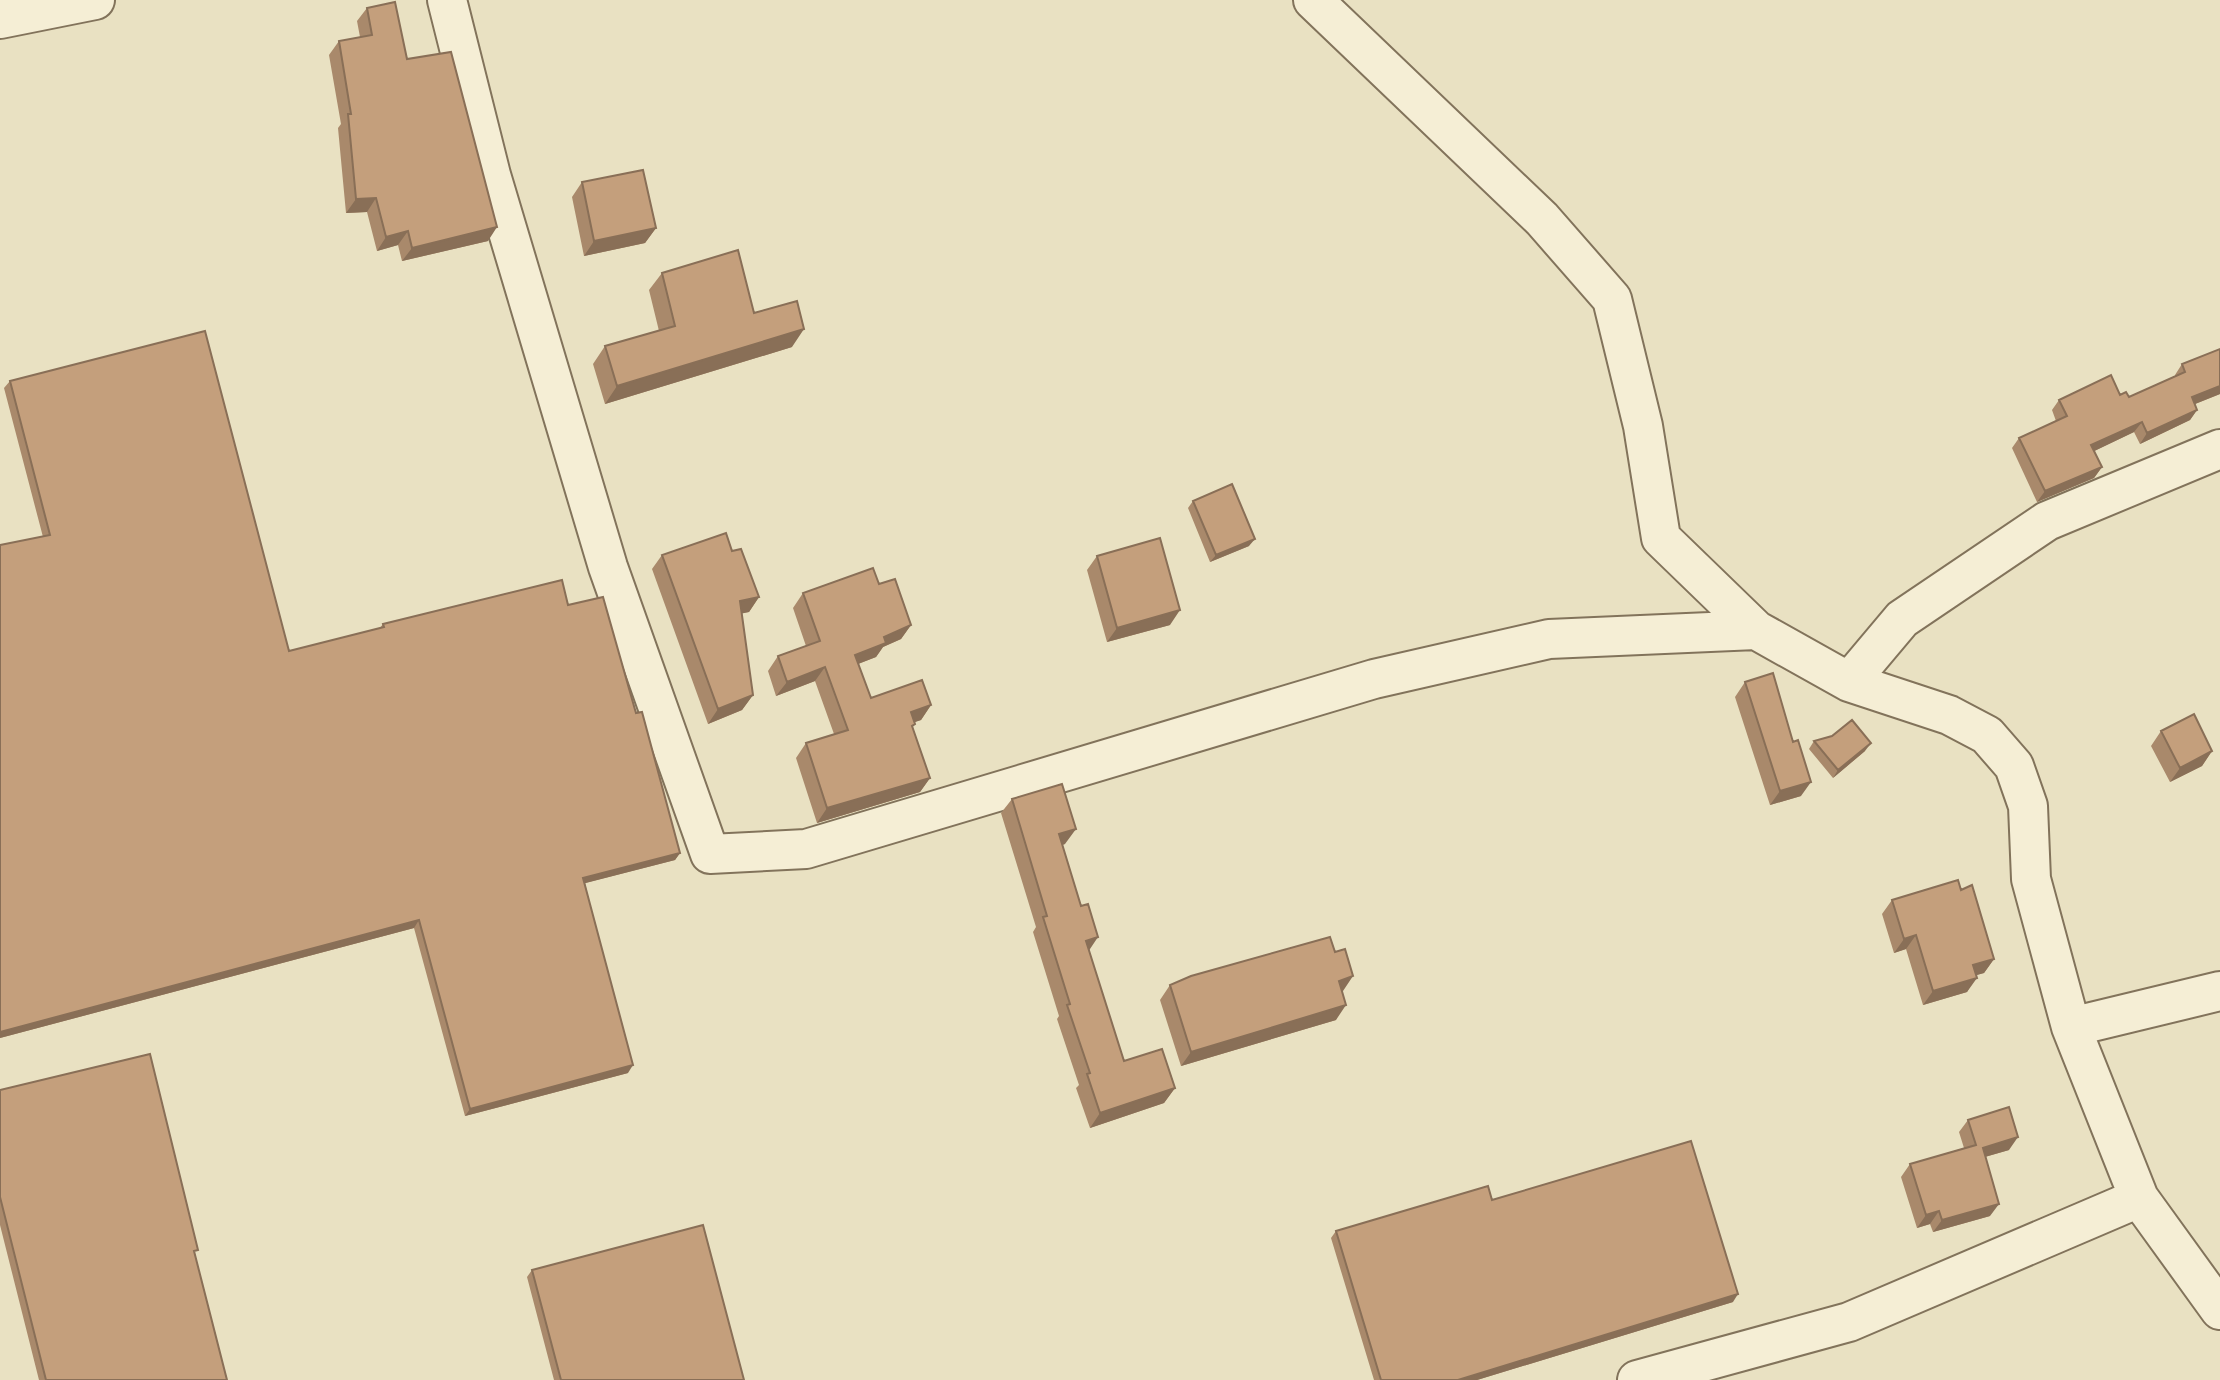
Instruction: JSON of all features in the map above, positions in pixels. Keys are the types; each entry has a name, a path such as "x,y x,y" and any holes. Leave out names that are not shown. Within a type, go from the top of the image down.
{"street":[{"path":"0,19 95,0"},
{"path":"447,0 491,175 608,566 710,853 806,849 1374,679 1549,639 1756,631"},
{"path":"1313,0 1542,219 1612,299 1643,426 1661,538 1756,631 1849,682 1949,715 1987,735 2014,766 2028,806 2031,878 2071,1027 2139,1198 2220,1310"},
{"path":"1849,682 1902,619 2047,521 2220,449"},
{"path":"2071,1027 2220,990"},
{"path":"1637,1380 1849,1322 2139,1198"}],"building":[{"path":"395,2 407,59 451,52 497,227 412,248 408,231 386,237 376,198 356,199 348,114 351,114 339,41 372,35 367,8"},
{"path":"643,170 656,228 594,241 582,182"},
{"path":"738,250 754,313 797,301 804,329 617,386 605,346 675,326 662,273"},
{"path":"205,331 289,651 384,627 383,624 562,580 568,605 603,597 636,713 642,712 680,853 583,878 633,1065 470,1109 419,920 0,1032 0,545 50,535 10,381"},
{"path":"2220,349 2220,386 2192,397 2197,410 2147,433 2142,422 2091,445 2102,467 2045,491 2019,438 2067,416 2059,400 2111,375 2120,395 2126,392 2129,397 2185,372 2182,364"},
{"path":"1232,484 1255,539 1216,555 1193,501"},
{"path":"726,533 732,551 741,549 759,597 740,601 753,695 718,709 662,555"},
{"path":"1160,538 1180,610 1117,628 1097,556"},
{"path":"873,568 879,584 895,579 911,625 884,637 886,643 855,655 871,698 922,680 931,705 911,712 915,724 912,726 930,778 827,808 806,743 848,730 825,667 787,682 778,656 820,641 803,593"},
{"path":"1773,673 1793,742 1798,740 1811,782 1780,791 1745,682"},
{"path":"2194,714 2212,751 2180,768 2161,731"},
{"path":"1852,720 1871,743 1838,770 1814,741 1832,736"},
{"path":"1062,784 1076,829 1059,834 1081,906 1088,904 1098,937 1086,941 1124,1061 1162,1049 1175,1088 1100,1113 1087,1074 1090,1073 1067,1005 1070,1004 1043,917 1047,916 1012,799"},
{"path":"1958,880 1961,890 1972,885 1994,959 1973,965 1977,978 1933,991 1916,935 1904,939 1892,900"},
{"path":"1330,937 1335,952 1345,949 1353,976 1339,981 1346,1005 1191,1052 1170,985 1191,976"},
{"path":"150,1054 198,1250 194,1251 227,1380 46,1380 0,1197 0,1090"},
{"path":"2009,1107 2018,1137 1983,1148 1999,1204 1942,1220 1939,1211 1926,1215 1910,1164 1976,1145 1968,1120"},
{"path":"1691,1141 1738,1294 1458,1380 1381,1380 1336,1231 1488,1186 1492,1200"},
{"path":"703,1225 744,1380 561,1380 532,1270"}]}
